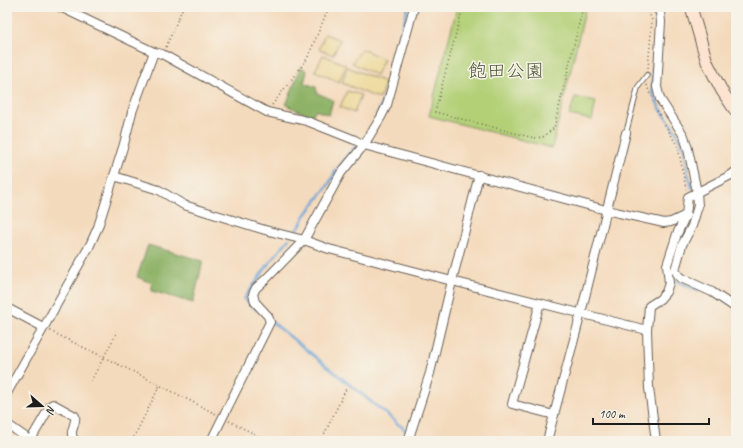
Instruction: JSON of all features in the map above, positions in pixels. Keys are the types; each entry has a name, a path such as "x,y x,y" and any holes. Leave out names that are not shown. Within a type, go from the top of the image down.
{"main road":[{"path":"691,7 707,62 722,91 736,112"}],"street":[{"path":"60,7 158,53 268,112 307,121 364,145 606,210 664,223 671,222 686,215"},
{"path":"211,441 270,322 268,316 255,302 253,294 261,283 304,240 341,173 364,145 381,117 387,106 414,7"},
{"path":"655,7 660,12 661,22 657,87 660,99 684,136 697,192 698,206 696,215 682,245 675,270 681,278 712,292 736,308"},
{"path":"7,393 90,245 98,227 124,144 132,112 158,53"},
{"path":"547,441 626,133"},
{"path":"656,441 649,388 647,330 649,306 660,299 666,292 669,283 667,265 677,234 686,215 688,197 736,171"},
{"path":"408,441 430,373 479,175"},
{"path":"114,176 159,190 184,205 265,230 304,240 329,249 647,330"},
{"path":"540,303 512,404 554,415"},
{"path":"7,308 43,327"},
{"path":"7,424 30,441 53,404 75,416 76,420 71,433 71,437 75,441"}],"lane":[{"path":"626,133 638,87 647,75"}],"path":[{"path":"158,53 183,7"},
{"path":"268,112 307,59 329,7"},
{"path":"463,7 435,112 534,138 543,137 554,128 583,7"},
{"path":"43,327 268,441"},
{"path":"91,381 117,332"},
{"path":"132,441 160,385"},
{"path":"321,441 346,389"}],"green space":[{"name":"飽田公園","path":"457,7 586,7 552,148 429,116"},
{"path":"301,67 307,71 304,83 316,87 317,93 333,100 329,115 315,110 312,117 286,105"},
{"path":"575,97 596,101 592,120 569,115"},
{"path":"148,245 203,261 193,303 152,291 152,283 137,277"}],"sand":[{"path":"325,34 340,40 333,55 319,49"},
{"path":"362,49 384,59 376,75 352,63"},
{"path":"323,55 346,65 339,82 315,71"},
{"path":"347,67 385,82 380,99 342,83"},
{"path":"347,91 361,95 354,113 340,107"}],"waterway":[{"path":"377,117 384,98 408,7"},
{"path":"649,7 656,14 657,30"},
{"path":"655,53 652,93 678,135 684,148 692,188"},
{"path":"292,235 329,184 335,172 359,144"},
{"path":"257,310 244,299 270,262 289,239"},
{"path":"677,279 679,282 698,290"},
{"path":"272,322 395,421 416,441"}]}
